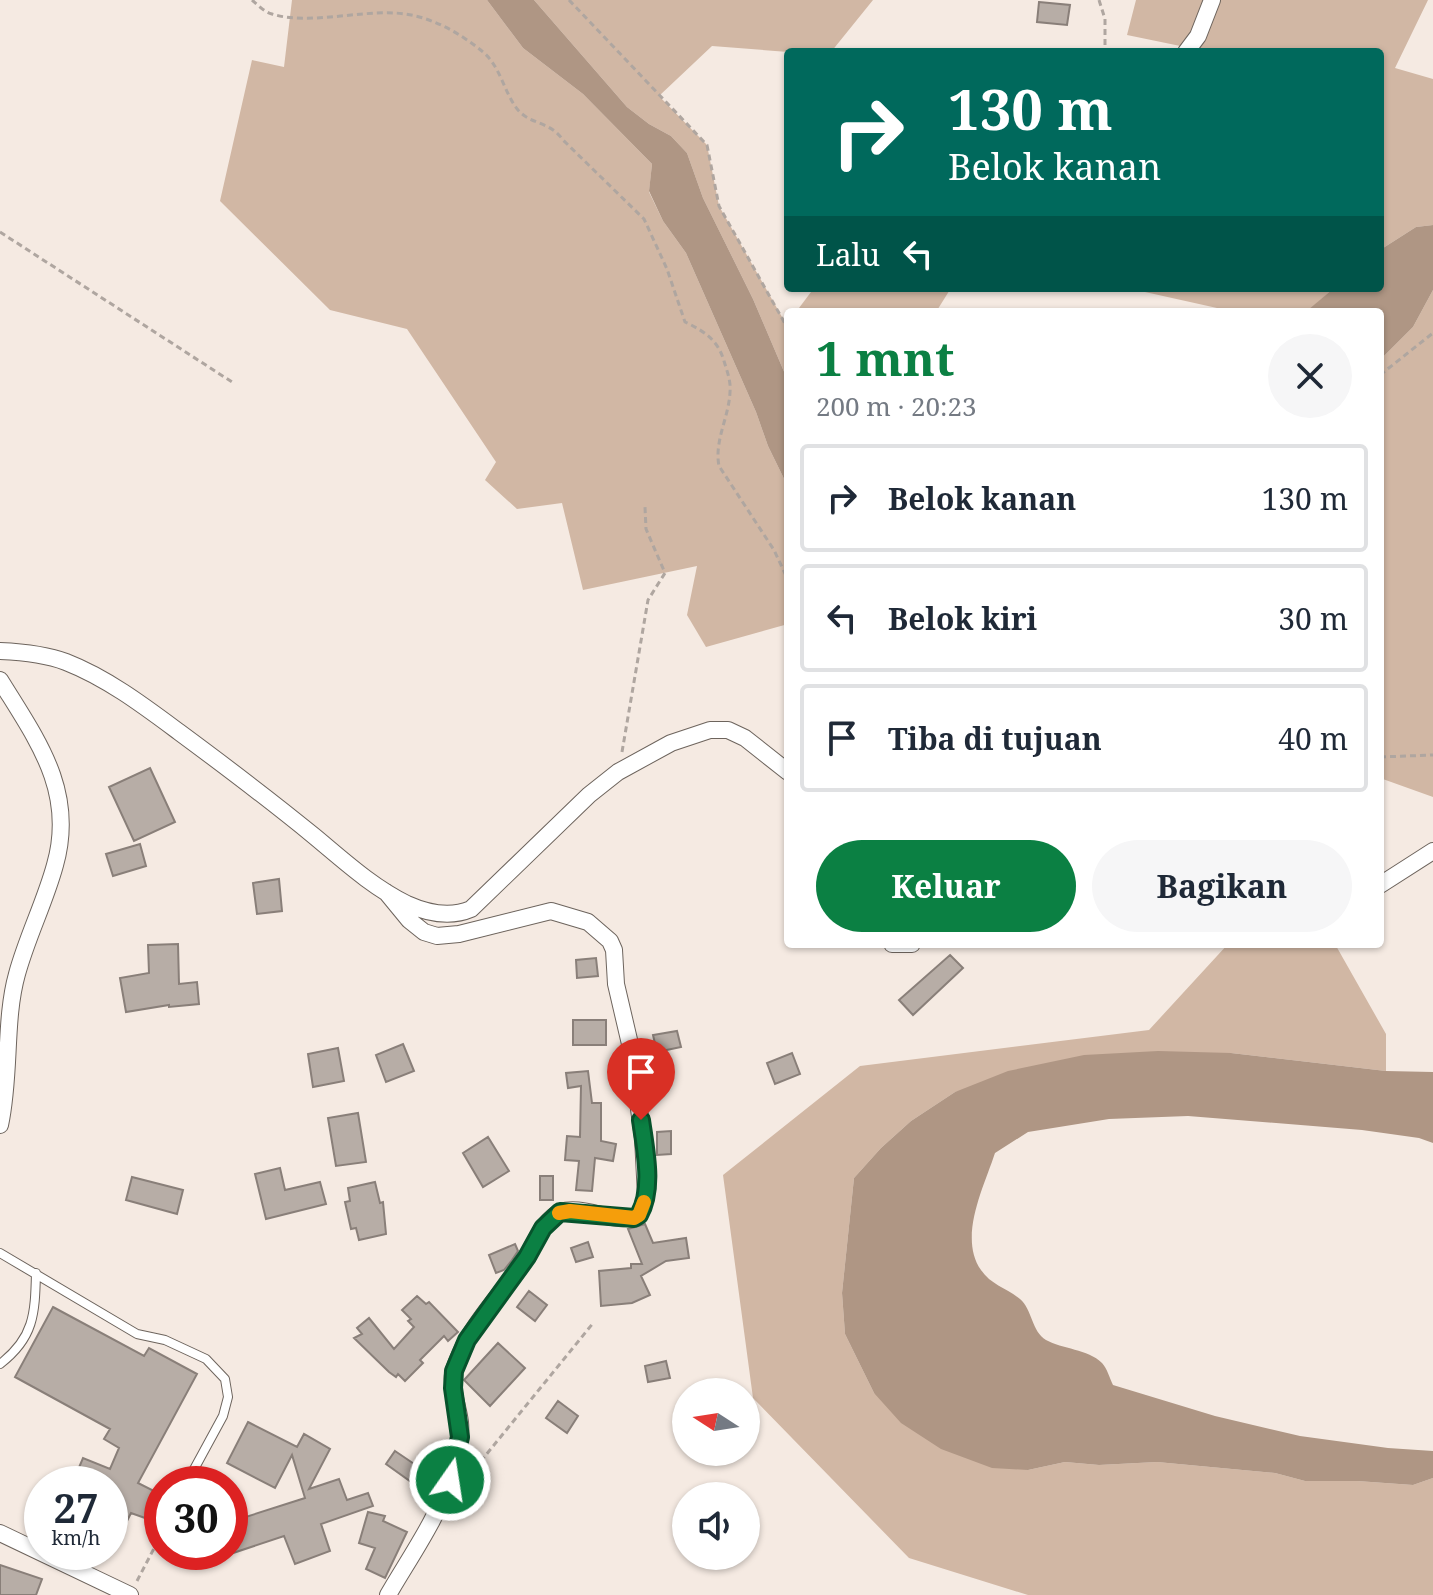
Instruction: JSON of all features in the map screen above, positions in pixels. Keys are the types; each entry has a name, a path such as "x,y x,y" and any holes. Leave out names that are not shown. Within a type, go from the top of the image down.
{"street":[{"path":"1189,48 1198,36 1212,0"},
{"path":"0,651 33,654 65,662 104,681 230,769 386,892 407,904 435,913 459,914 471,909 589,795 618,772 671,743 710,730 728,730 745,738 784,769"},
{"path":"0,680 52,769 62,830 56,864 17,974 11,1004 6,1098 0,1125"},
{"path":"1384,882 1433,851"},
{"path":"386,892 409,920 424,932 437,936 459,934 551,911 588,922 604,935 614,950 616,984 630,1044 646,1173 646,1196 639,1215 617,1217 570,1211 560,1212 552,1219 467,1340 454,1371 453,1388 460,1437 450,1480 430,1523 388,1595"},
{"path":"0,1533 130,1595"}],"lane":[{"path":"0,1253 137,1334 165,1340 206,1359 225,1379 228,1397 223,1416 196,1466"},
{"path":"0,1364 18,1350 35,1313 36,1273"}],"path":[{"path":"252,0 269,14 291,17 395,13 426,18 439,24 483,52 495,65 515,106 523,115 557,131 644,219 667,269 685,322 706,333 721,352 730,379 730,394 716,453 719,466 774,550 784,571"},
{"path":"569,0 707,145 719,206 784,322"},
{"path":"1099,0 1105,19 1105,48"},
{"path":"0,232 232,382"},
{"path":"1384,372 1433,333"},
{"path":"618,772 648,600 665,573 646,529 645,507"},
{"path":"1384,757 1433,755"},
{"path":"459,1488 594,1322"},
{"path":"130,1595 144,1568"}],"shaded area":[{"path":"292,0 487,0 523,48 583,94 652,164 649,192 663,221 686,253 784,479 784,625 706,647 687,615 697,566 583,590 562,503 517,509 485,480 496,462 407,329 330,310 220,201 252,60 284,67"},
{"path":"487,0 534,0 627,107 671,136 687,153 703,198 753,299 784,372 784,479 686,253 663,221 649,191 652,164 583,94 523,48"},
{"path":"534,0 873,0 834,48 784,48 784,52 712,46 659,96 707,145 719,206 784,320 784,372 753,299 703,198 687,153 671,136 627,107"},
{"path":"1136,0 1428,0 1395,68 1433,79 1433,225 1416,227 1384,247 1384,48 1190,48 1127,35"},
{"path":"1433,225 1433,290 1413,327 1384,356 1384,308 1310,308 1329,292 1384,292 1384,247 1416,227"},
{"path":"1433,290 1433,797 1384,779 1384,356 1413,327"},
{"path":"811,292 948,292 938,308 799,308"},
{"path":"1145,292 1329,292 1311,308 1217,308"},
{"path":"1224,948 1337,948 1386,1034 1386,1071 1231,1053 955,1092 911,1121 854,1178 842,1293 845,1334 874,1393 1028,1470 1065,1462 1099,1465 1157,1462 1275,1473 1305,1481 1413,1485 1433,1478 1433,1595 1028,1595 909,1558 760,1405 760,1378 750,1378 723,1175 860,1066 1149,1030"},
{"path":"1158,1051 1231,1053 1386,1071 1433,1072 1433,1143 1362,1130 1188,1116 1109,1119 1028,1132 995,1153 980,1196 972,1227 972,1243 981,1270 1024,1303 1041,1336 1052,1343 1096,1358 1102,1363 1113,1385 1215,1416 1300,1436 1433,1451 1433,1478 1413,1485 1305,1481 1275,1473 1157,1462 1099,1465 1065,1462 1028,1470 992,1468 941,1449 901,1423 874,1393 845,1334 842,1293 854,1178 911,1121 955,1092 1008,1071 1084,1055"}],"building":[{"path":"1039,2 1070,5 1067,25 1037,22"},
{"path":"150,768 175,822 134,841 109,787"},
{"path":"140,844 146,866 113,876 106,854"},
{"path":"279,879 282,911 257,914 253,883"},
{"path":"178,944 179,984 197,982 199,1004 126,1012 120,978 149,973 148,945"},
{"path":"950,955 963,968 913,1015 899,1000"},
{"path":"596,958 598,976 577,978 576,960"},
{"path":"573,1020 606,1020 606,1045 573,1045"},
{"path":"677,1031 681,1047 657,1052 653,1035"},
{"path":"403,1044 414,1071 386,1082 376,1055"},
{"path":"338,1048 344,1081 313,1087 308,1054"},
{"path":"792,1053 800,1074 775,1084 767,1063"},
{"path":"588,1071 592,1103 601,1103 601,1141 616,1144 613,1161 595,1158 592,1191 576,1190 579,1161 565,1160 567,1136 580,1137 581,1086 568,1088 566,1073"},
{"path":"358,1113 366,1162 336,1166 328,1118"},
{"path":"671,1131 671,1154 657,1155 657,1132"},
{"path":"488,1137 509,1171 483,1187 463,1153"},
{"path":"280,1168 285,1190 320,1182 326,1204 266,1219 255,1174"},
{"path":"540,1176 553,1176 553,1200 540,1200"},
{"path":"132,1177 183,1190 177,1214 126,1200"},
{"path":"375,1182 380,1203 383,1202 386,1234 359,1240 356,1228 351,1229 345,1202 350,1201 348,1188"},
{"path":"645,1224 653,1243 686,1238 689,1258 666,1261 641,1276 650,1295 632,1303 601,1306 599,1271 642,1264 628,1229"},
{"path":"588,1242 593,1257 576,1262 571,1248"},
{"path":"515,1244 518,1251 504,1270 496,1273 489,1255"},
{"path":"529,1291 547,1305 535,1321 517,1307"},
{"path":"417,1296 426,1304 429,1302 458,1332 448,1341 444,1336 420,1360 423,1363 405,1381 398,1374 396,1377 389,1372 354,1338 362,1334 357,1328 369,1318 394,1349 414,1327 402,1310"},
{"path":"53,1307 144,1356 149,1348 197,1374 147,1466 144,1466 138,1483 144,1486 144,1518 131,1513 128,1519 128,1466 111,1466 119,1448 104,1439 110,1429 15,1377"},
{"path":"498,1343 525,1368 490,1406 464,1380"},
{"path":"666,1361 670,1378 648,1382 645,1366"},
{"path":"558,1401 578,1416 567,1433 546,1418"},
{"path":"248,1422 297,1447 304,1434 330,1449 309,1489 339,1479 347,1500 368,1493 373,1506 321,1524 330,1551 295,1564 284,1536 248,1548 248,1516 305,1498 292,1455 275,1488 248,1474 248,1466 227,1463"},
{"path":"395,1451 423,1470 414,1484 386,1464"},
{"path":"83,1458 103,1466 80,1466"},
{"path":"368,1512 385,1516 383,1521 407,1532 385,1578 366,1569 375,1548 359,1543"},
{"path":"0,1565 42,1579 36,1595 0,1595"}],"slow traffic":[{"path":"559,1213 570,1211 634,1218 643,1209 644,1202"}],"route":[{"path":"450,1480 460,1437 453,1388 454,1371 467,1340 509,1284 543,1228 560,1212 634,1218 639,1215 646,1196 641,1120"}]}
